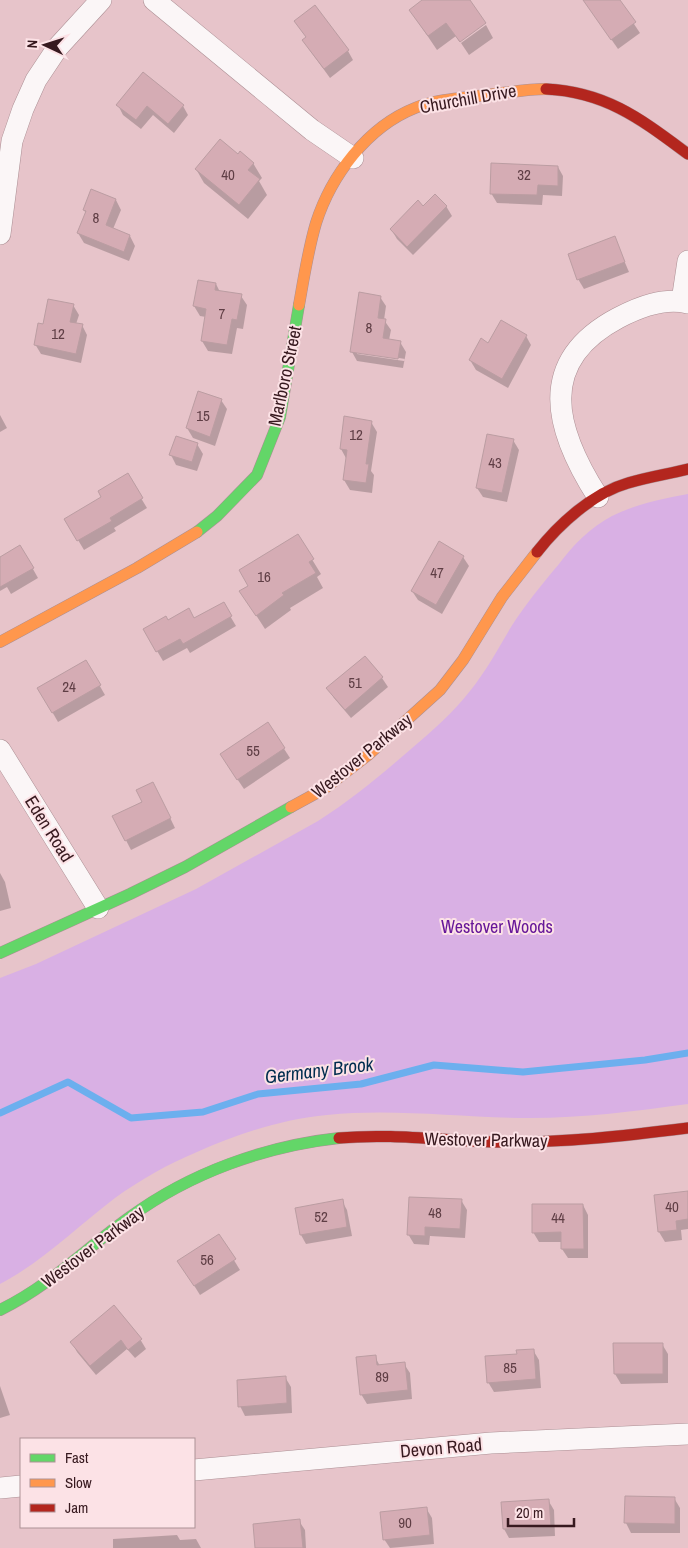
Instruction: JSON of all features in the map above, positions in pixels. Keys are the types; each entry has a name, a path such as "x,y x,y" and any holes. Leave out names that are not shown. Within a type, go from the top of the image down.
{"street":[{"path":"0,234 2,195 12,141 36,80 58,47 101,0"},
{"path":"154,0 312,130 353,158"},
{"name":"Churchill Drive","path":"353,158 374,133 395,117 416,107 444,101 533,89 577,93 604,102 632,114 688,154"},
{"name":"Marlboro Street","path":"0,642 137,568 194,534 217,516 257,475 280,416 314,228 335,183 353,158"},
{"path":"598,496 580,468 566,436 560,402 564,374 582,344 598,330 634,310 649,305 685,302 688,261"},
{"name":"Westover Parkway","path":"0,953 214,852 306,800 355,766 440,690 463,660 502,597 533,557 570,516 598,496 626,484 688,469"},
{"name":"Eden Road","path":"0,750 98,908"},
{"name":"Westover Parkway","path":"0,1310 21,1300 40,1287 130,1217 153,1202 206,1174 237,1161 270,1151 328,1139 356,1137 499,1142 571,1141 688,1128"},
{"name":"Devon Road","path":"195,1470 491,1443 688,1434"},
{"path":"0,1488 20,1486"}],"green space":[{"name":"Westover Woods","path":"688,494 688,1104 570,1117 505,1118 352,1113 310,1117 277,1124 244,1133 212,1145 154,1173 115,1198 59,1244 0,1284 0,978 36,964 196,889 318,821 342,805 400,759 457,707 492,660 511,627 528,603 576,543 604,520 630,508"}],"building":[{"path":"422,0 470,0 486,23 460,42 446,23 428,36 409,10"},
{"path":"583,0 620,0 636,22 611,40"},
{"path":"315,5 349,50 324,69 302,40 306,37 294,21"},
{"path":"143,72 184,105 168,124 147,106 136,120 116,105"},
{"path":"220,139 238,154 240,151 254,163 248,170 260,179 239,205 195,169"},
{"path":"491,163 558,166 558,186 538,185 537,195 490,194"},
{"path":"91,189 116,199 106,225 130,235 124,252 77,233 86,211 83,210"},
{"path":"435,194 447,206 407,247 390,229 418,200 423,206"},
{"path":"615,236 625,262 577,280 568,254"},
{"path":"198,280 216,283 215,290 242,294 237,320 232,319 227,345 201,341 206,309 193,306"},
{"path":"359,292 381,296 378,318 386,319 383,338 401,341 398,359 350,352"},
{"path":"48,299 74,304 70,322 83,324 76,354 34,345 38,323 43,324"},
{"path":"501,320 527,335 502,379 469,360 481,338 488,343"},
{"path":"198,391 222,399 210,437 186,428"},
{"path":"344,416 372,421 366,464 369,464 366,483 343,480 347,450 340,449"},
{"path":"487,434 514,439 502,493 476,488"},
{"path":"176,436 198,443 192,462 169,455"},
{"path":"128,473 143,498 110,518 112,521 77,541 64,519 101,497 98,491"},
{"path":"298,534 314,559 309,562 316,573 282,593 284,595 256,616 239,591 248,586 239,570"},
{"path":"439,541 464,556 436,605 411,591"},
{"path":"20,545 34,568 0,587 0,557"},
{"path":"224,602 232,616 183,644 180,639 156,652 143,629 166,616 168,620 189,608 194,618"},
{"path":"365,656 383,677 345,710 326,688"},
{"path":"86,660 101,685 52,713 37,688"},
{"path":"268,722 285,748 237,780 220,754"},
{"path":"153,782 171,818 125,841 112,816 142,802 136,790"},
{"path":"688,1191 688,1219 676,1221 677,1230 658,1232 654,1195"},
{"path":"409,1197 462,1199 460,1229 425,1227 425,1236 407,1235"},
{"path":"343,1199 347,1227 300,1235 295,1208"},
{"path":"532,1204 583,1204 584,1249 561,1249 561,1232 532,1233"},
{"path":"219,1234 236,1259 194,1286 177,1261"},
{"path":"114,1305 142,1339 128,1350 121,1340 90,1366 70,1342"},
{"path":"613,1343 663,1343 663,1374 614,1374"},
{"path":"534,1349 536,1379 487,1383 485,1356 517,1354 516,1350"},
{"path":"376,1355 377,1365 405,1362 408,1390 360,1395 356,1357"},
{"path":"286,1376 287,1403 238,1407 237,1380"},
{"path":"625,1496 675,1497 675,1524 624,1523"},
{"path":"549,1499 551,1527 503,1529 501,1502"},
{"path":"427,1507 430,1535 383,1540 380,1512"},
{"path":"300,1519 303,1548 255,1548 253,1524"}],"waterway":[{"name":"Germany Brook","path":"0,1113 68,1082 131,1118 203,1112 258,1094 361,1084 434,1065 523,1072 645,1060 688,1053"}],"traffic: fast":[{"path":"197,532 217,516 257,475 280,417 299,305"},
{"path":"0,953 185,867 291,807"},
{"path":"0,1310 52,1278 130,1217 178,1187 229,1164 256,1155 311,1142 339,1138"}],"traffic: slow":[{"path":"299,305 311,243 323,205 341,171 353,155 381,127 398,116 423,105 459,98 546,89"},
{"path":"0,642 137,568 197,532"},
{"path":"291,807 324,789 368,755 440,690 463,660 502,597 537,552"}],"traffic: jam":[{"path":"546,89 568,91 606,102 639,119 688,154"},
{"path":"537,552 566,520 602,494 635,481 688,469"},
{"path":"339,1138 379,1136 498,1142 546,1141 688,1128"}]}
